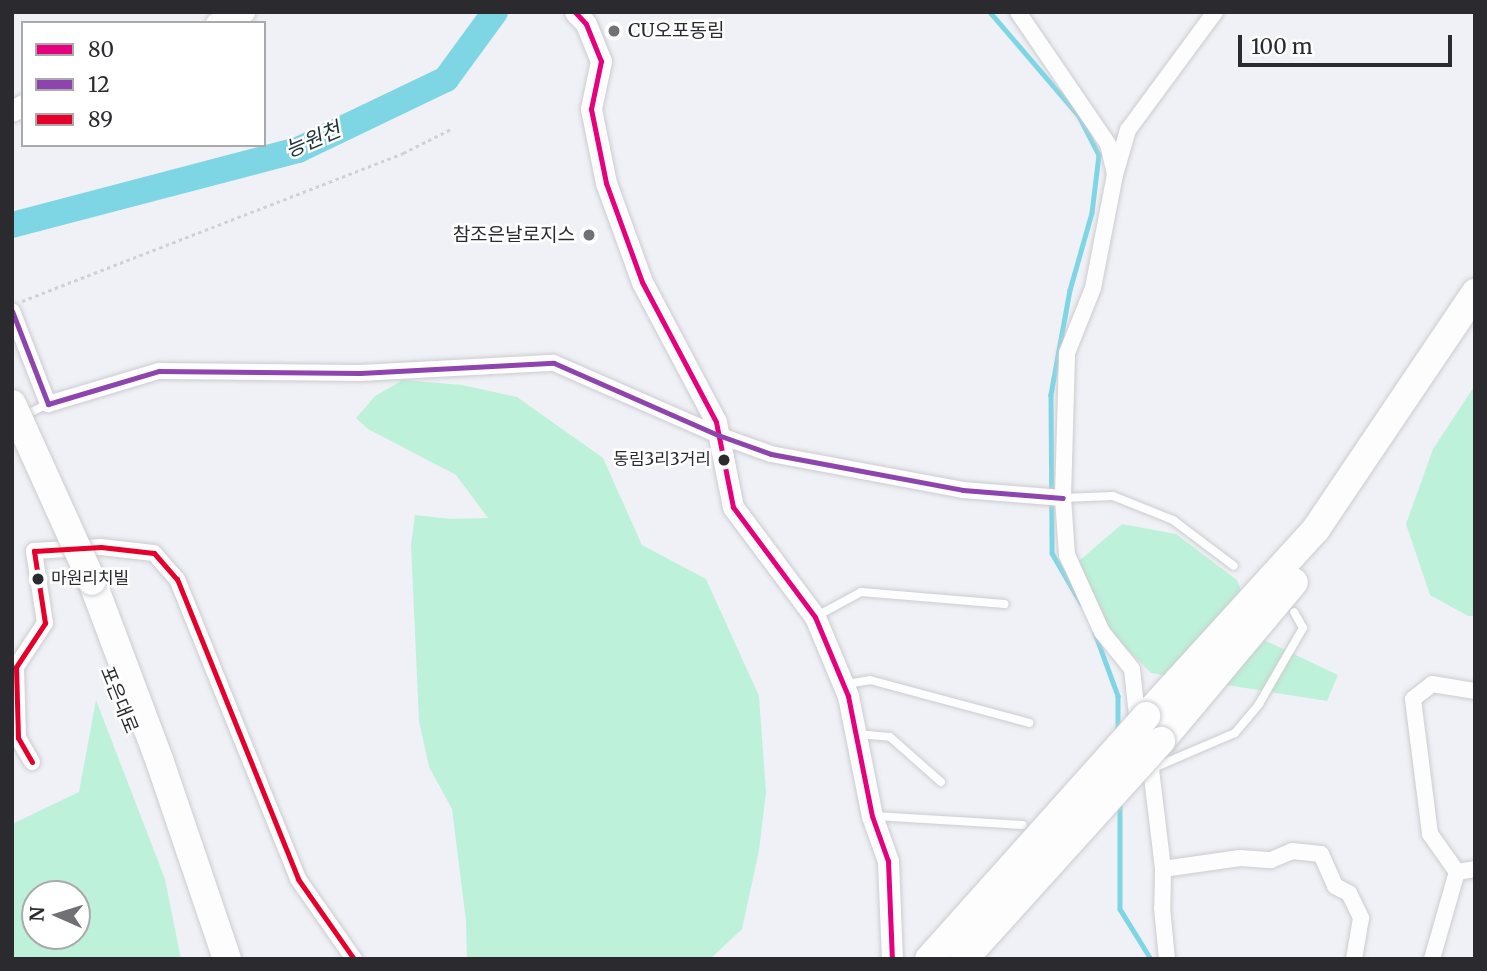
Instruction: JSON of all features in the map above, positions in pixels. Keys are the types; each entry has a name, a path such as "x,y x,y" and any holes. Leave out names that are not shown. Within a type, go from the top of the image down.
{"highway":[{"path":"929,959 1316,529 1475,293"},
{"path":"964,959 1161,741 1332,535 1475,325"},
{"path":"12,404 83,585"},
{"name":"포은대로","path":"12,449 83,585 160,762 227,959"},
{"name":"포은대로","path":"83,585 209,959"},
{"path":"160,762 242,959"}],"street":[{"path":"221,21 244,12"},
{"path":"575,12 586,24 600,61 591,109 606,183 642,282 716,422 733,507 815,617 843,685 872,816 888,861 892,959"},
{"path":"1018,12 1108,144 1115,175"},
{"path":"1167,959 1162,908 1163,869 1151,769 1139,738 1132,669 1102,632 1067,555 1063,498 1067,353 1093,288 1115,175 1128,130 1215,12"},
{"path":"12,311 48,404 159,371 360,373 554,363 718,435 771,454 963,490 1063,498"},
{"path":"32,762 18,738 14,666 44,624 34,551 101,547 154,553 177,579 298,879 354,959"},
{"path":"1457,872 1430,834 1413,699 1432,684 1475,691"},
{"path":"1163,869 1240,858 1271,860 1292,851 1321,854 1335,886 1349,893 1361,918 1354,959"},
{"path":"1457,872 1475,869"},
{"path":"1432,959 1457,872"}],"lane":[{"path":"12,421 48,404"},
{"path":"1063,498 1112,496 1173,520 1234,566"},
{"path":"815,617 861,592 1004,604"},
{"path":"1151,769 1235,733 1259,704 1304,628 1294,612"},
{"path":"843,685 870,680 1030,723"},
{"path":"854,734 890,737 941,782"},
{"path":"872,816 1023,825"}],"path":[{"path":"12,305 403,153 451,129"}],"green space":[{"path":"403,380 462,385 517,397 603,458 642,545 706,579 759,696 766,792 759,851 742,929 710,959 467,959 466,921 452,809 429,767 419,721 411,545 415,515 451,519 488,518 456,475 368,429 356,418 375,396"},
{"path":"1475,385 1475,616 1468,616 1430,595 1406,524 1433,449"},
{"path":"1122,524 1176,534 1237,580 1260,638 1338,675 1327,701 1151,673 1113,635 1073,566"},
{"path":"96,700 165,879 181,959 12,959 12,824 79,792"}],"waterway":[{"name":"능원천","path":"12,225 298,150 446,79 495,12"},
{"path":"990,12 1079,116 1099,155 1092,213 1070,290 1051,395 1052,553 1081,603"},
{"path":"1095,633 1118,696 1118,729"},
{"path":"1120,804 1120,909 1151,959"}],"transit line":[{"name":"80","path":"575,12 586,24 601,61 591,109 606,183 642,282 716,422 733,507 815,617 848,696 872,816 888,861 892,959"},
{"name":"12","path":"12,311 48,404 159,371 360,373 554,363 718,435 771,454 963,490 1063,498"},
{"name":"89","path":"32,762 18,738 16,667 45,623 34,551 101,547 154,553 177,579 298,879 354,959"}],"place":[{"name":"CU오포동림","path":"614,31"},
{"name":"참조은날로지스","path":"589,235"},
{"name":"동림3리3거리","path":"724,460"},
{"name":"마원리치빌","path":"38,579"}]}
